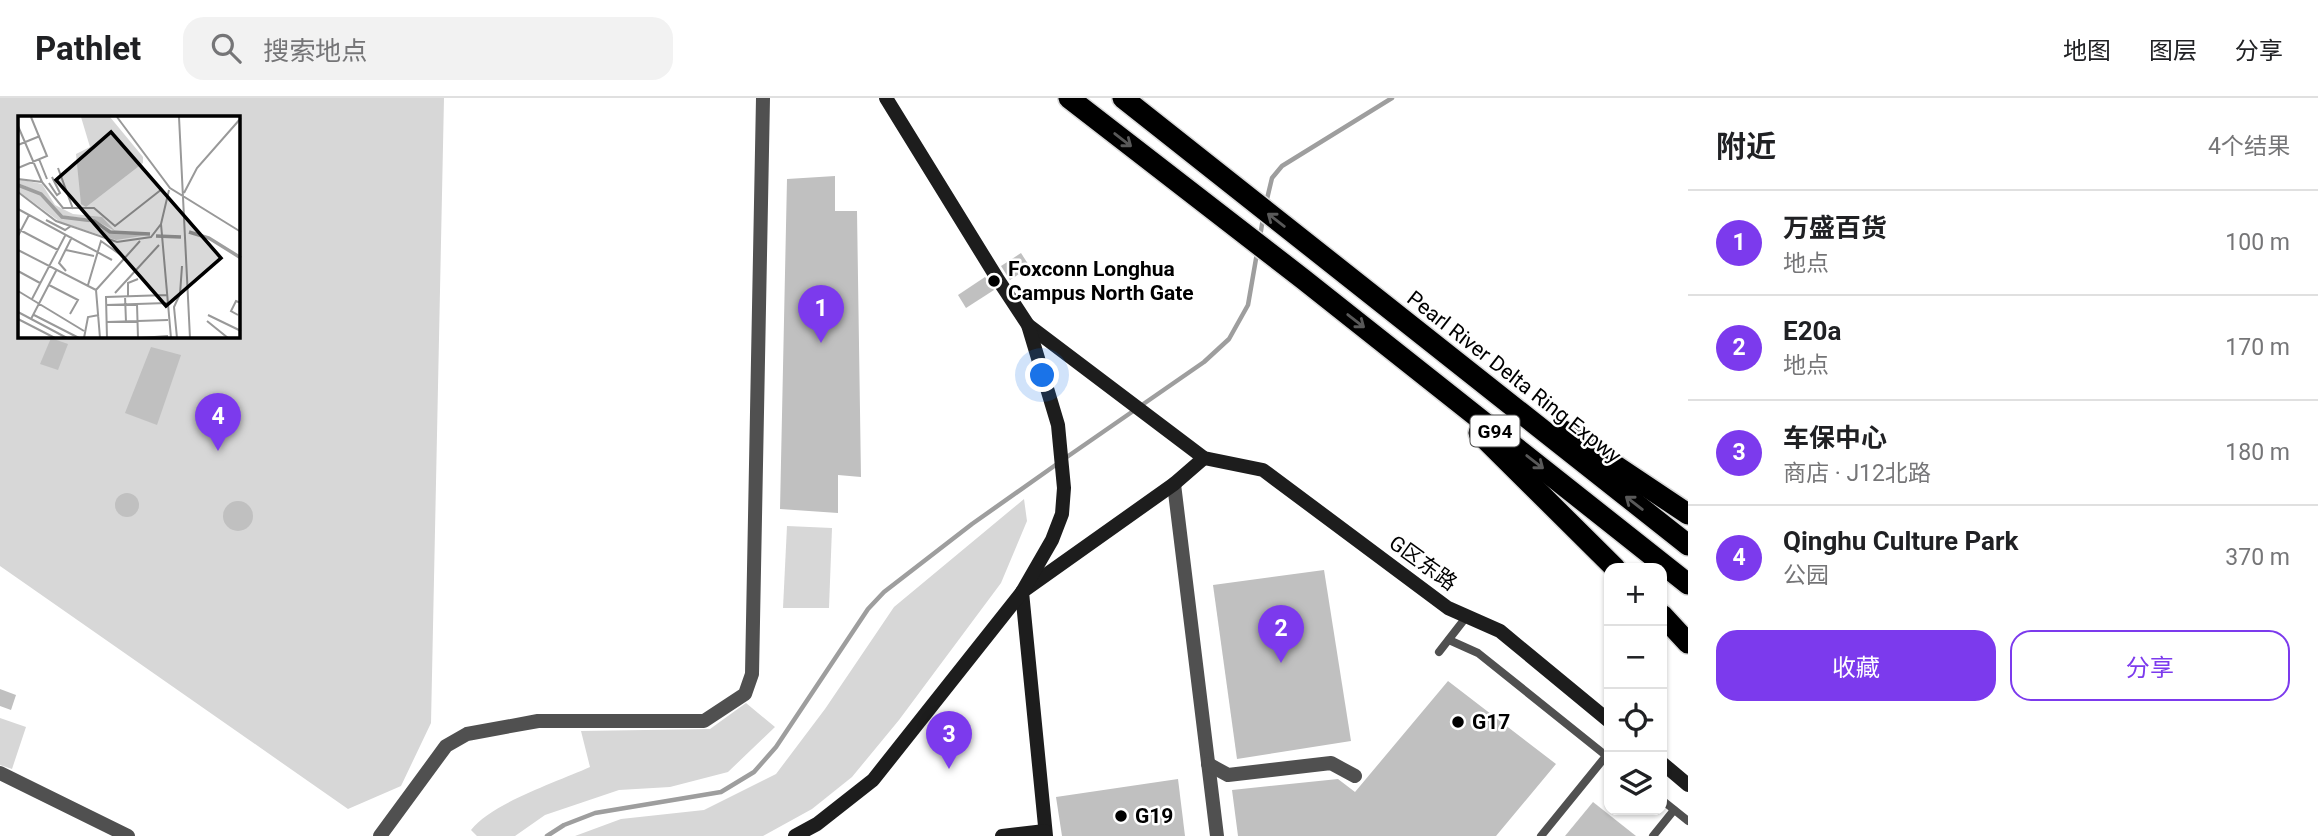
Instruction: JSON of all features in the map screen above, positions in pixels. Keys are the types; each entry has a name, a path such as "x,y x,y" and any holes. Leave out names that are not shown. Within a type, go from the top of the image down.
{"highway":[{"name":"G94","path":"1069,98 1303,279 1688,584"},
{"name":"Pearl River Delta Ring Expwy","path":"1123,98 1688,545"},
{"path":"1426,339 1688,514"},
{"path":"1409,363 1610,563"},
{"path":"1667,620 1688,643"}],"street":[{"path":"380,836 446,746 467,734 538,721 704,721 745,694 752,674 763,98"},
{"path":"795,836 817,824 873,780 1022,592 1052,541 1062,514 1064,488 1058,425 1028,325 886,98"},
{"path":"1022,592 1174,484 1204,458 1028,325"},
{"name":"G区东路","path":"1204,458 1263,470 1448,608 1500,631 1604,716"},
{"path":"1174,484 1217,836"},
{"path":"1002,836 1046,833 1022,592"},
{"path":"1208,764 1228,775 1331,763 1355,776"},
{"path":"1667,768 1688,785"},
{"path":"0,773 128,836"}],"lane":[{"path":"1439,652 1467,616"},
{"path":"1448,639 1478,653 1604,754"},
{"path":"1541,836 1604,762"},
{"path":"1667,804 1688,821"},
{"path":"1653,836 1674,810"}],"shaded area":[{"path":"0,98 444,98 431,723 401,786 348,809 0,566"},
{"path":"1024,499 1027,521 1001,583 899,720 852,777 812,809 763,836 575,836 621,819 704,810 776,774 825,709 894,607"},
{"path":"787,526 832,528 829,608 783,608"},
{"path":"746,703 775,727 728,772 670,787 619,790 545,815 515,836 477,836 471,830 481,820 509,802 590,767 581,731 710,729"},
{"path":"0,718 26,727 12,769 0,765"}],"building":[{"path":"835,176 835,211 857,211 861,477 838,475 838,513 780,509 787,179"},
{"path":"1021,253 1030,267 1010,280 1001,266"},
{"path":"985,277 994,290 966,308 958,295"},
{"path":"51,338 68,344 58,370 40,364"},
{"path":"151,347 181,355 157,425 125,413"},
{"path":"127,493 136,496 139,505 136,514 127,517 118,514 115,505 118,496"},
{"path":"238,501 249,505 253,516 249,527 238,531 227,527 223,516 227,505"},
{"path":"1324,570 1351,741 1237,759 1213,585"},
{"name":"G17","path":"1448,681 1556,764 1496,836 1238,836 1232,790 1338,779 1355,792"},
{"path":"0,689 16,695 11,710 0,706"},
{"name":"G19","path":"1178,779 1185,836 1062,836 1056,797"},
{"path":"1593,802 1604,811 1604,815 1609,815 1636,836 1565,836"}],"waterway":[{"path":"1266,203 1272,178 1282,166 1392,98"},
{"path":"1260,237 1263,218"},
{"path":"1064,459 1204,362 1229,339 1248,305 1257,253"},
{"path":"547,836 564,825 595,813 721,792 754,772 776,747 868,609 884,592 972,524 1057,464"}],"place":[{"name":"Foxconn Longhua Campus North Gate","path":"994,281"},
{"name":"万盛百货","path":"821,343"},
{"name":"Qinghu Culture Park","path":"218,451"},
{"name":"E20a","path":"1281,663"},
{"name":"G17","path":"1458,722"},
{"name":"车保中心","path":"949,769"},
{"name":"G19","path":"1121,816"}]}
